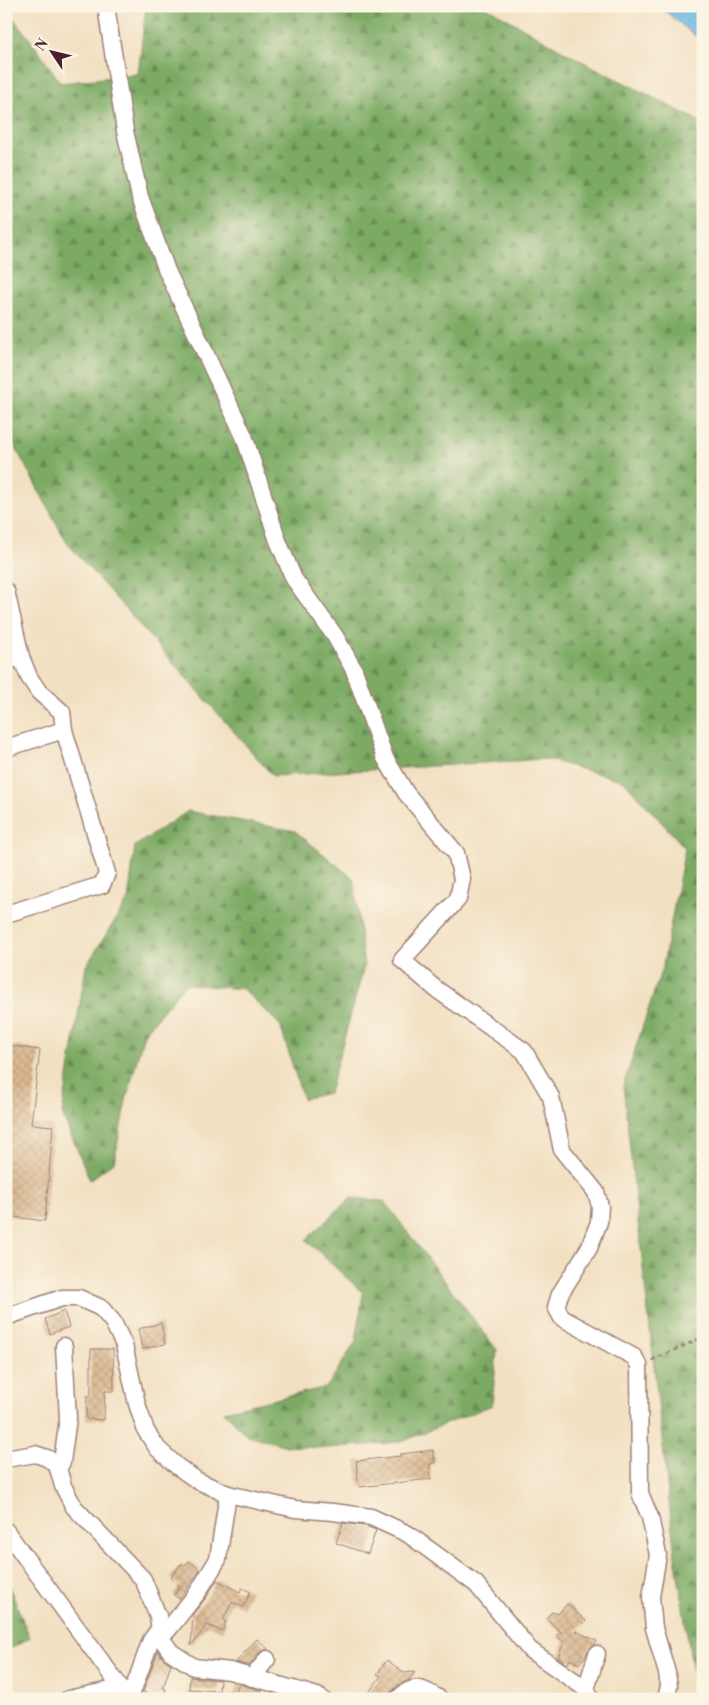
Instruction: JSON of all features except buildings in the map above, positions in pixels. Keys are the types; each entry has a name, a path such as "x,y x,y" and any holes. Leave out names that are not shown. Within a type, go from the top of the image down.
{"street":[{"path":"106,6 125,131 140,197 167,271 244,436 278,542 294,579 335,636 354,670 385,758 406,793 456,853 462,879 458,899 402,960 436,989 524,1051 551,1097 562,1150 596,1192 600,1206 599,1222 589,1248 560,1294 556,1307 562,1318 634,1357 639,1365 640,1494 650,1516 658,1555 651,1596 654,1628 669,1686 666,1699"},
{"path":"6,592 14,659 39,692 62,712 64,730 107,872 102,885 6,914"},
{"path":"6,748 64,730"},
{"path":"6,1317 62,1298 79,1298 101,1308 113,1322 124,1345 137,1404 146,1431 158,1449 178,1467 198,1481 228,1494 295,1509 371,1517 408,1534 476,1584 530,1650 588,1694 597,1654"},
{"path":"58,1468 62,1462 68,1418 64,1346"},
{"path":"6,1459 34,1454 47,1458 58,1468 63,1486 74,1507 143,1579 158,1616 161,1638 171,1652 194,1667 230,1671 252,1678 281,1692 317,1696 322,1699"},
{"path":"68,1699 125,1695 133,1690 151,1640 157,1632 168,1630 198,1592 218,1559 228,1494"},
{"path":"6,1531 125,1695"},
{"path":"252,1678 268,1659"},
{"path":"398,1699 409,1690 415,1688 425,1690 440,1699"}],"path":[{"path":"703,1134 697,1162 699,1204 703,1222"},
{"path":"639,1365 697,1340 703,1335"}],"green space":[{"path":"146,6 485,6 570,55 703,123 703,1699 697,1699 675,1556 623,1086 663,965 685,848 624,781 546,759 273,776 67,543 6,430 6,9 61,83 138,74"},
{"path":"188,811 295,831 354,879 364,967 329,1093 303,1099 280,1025 243,989 185,984 144,1034 126,1100 114,1162 90,1180 62,1114 86,966 128,900 135,846"},
{"path":"350,1198 384,1201 497,1350 492,1405 401,1442 326,1448 287,1446 247,1436 224,1411 327,1387 356,1341 363,1293 306,1240"},
{"path":"6,1579 30,1638 6,1651"}],"water":[{"path":"659,6 703,6 703,42"}]}
